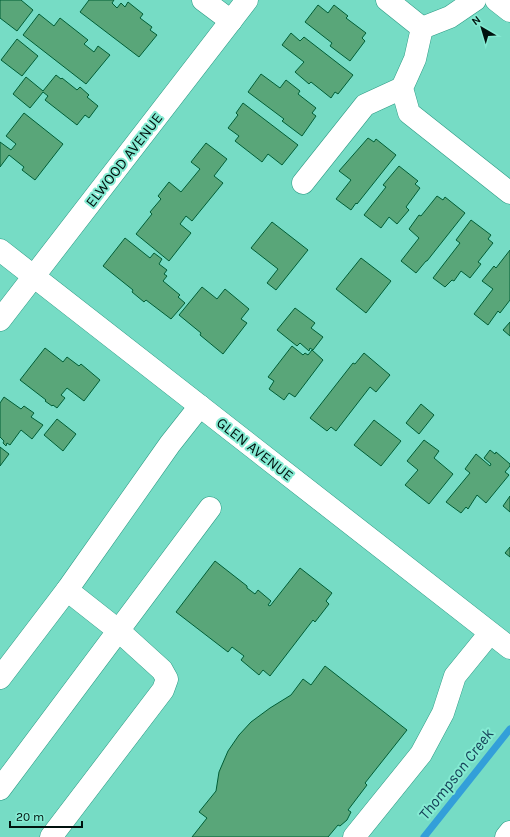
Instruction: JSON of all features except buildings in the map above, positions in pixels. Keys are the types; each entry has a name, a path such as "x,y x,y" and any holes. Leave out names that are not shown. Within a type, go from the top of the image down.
{"street":[{"path":"203,0 231,22"},
{"name":"ELWOOD AVENUE","path":"0,320 247,0"},
{"path":"387,0 422,28"},
{"path":"422,28 450,17 476,0"},
{"path":"496,0 510,11"},
{"path":"422,28 415,58 402,88 409,113 510,193"},
{"path":"303,183 366,105 402,88"},
{"name":"GLEN AVENUE","path":"0,250 510,648"},
{"path":"0,678 67,590 170,444 200,406"},
{"path":"0,789 119,632 210,508"},
{"path":"50,837 163,690 167,679 162,670 119,632 67,590"},
{"path":"354,837 421,754 443,713 455,676 490,633"},
{"path":"506,837 510,832"}],"waterway":[{"name":"Thompson Creek","path":"424,837 510,729"}]}
